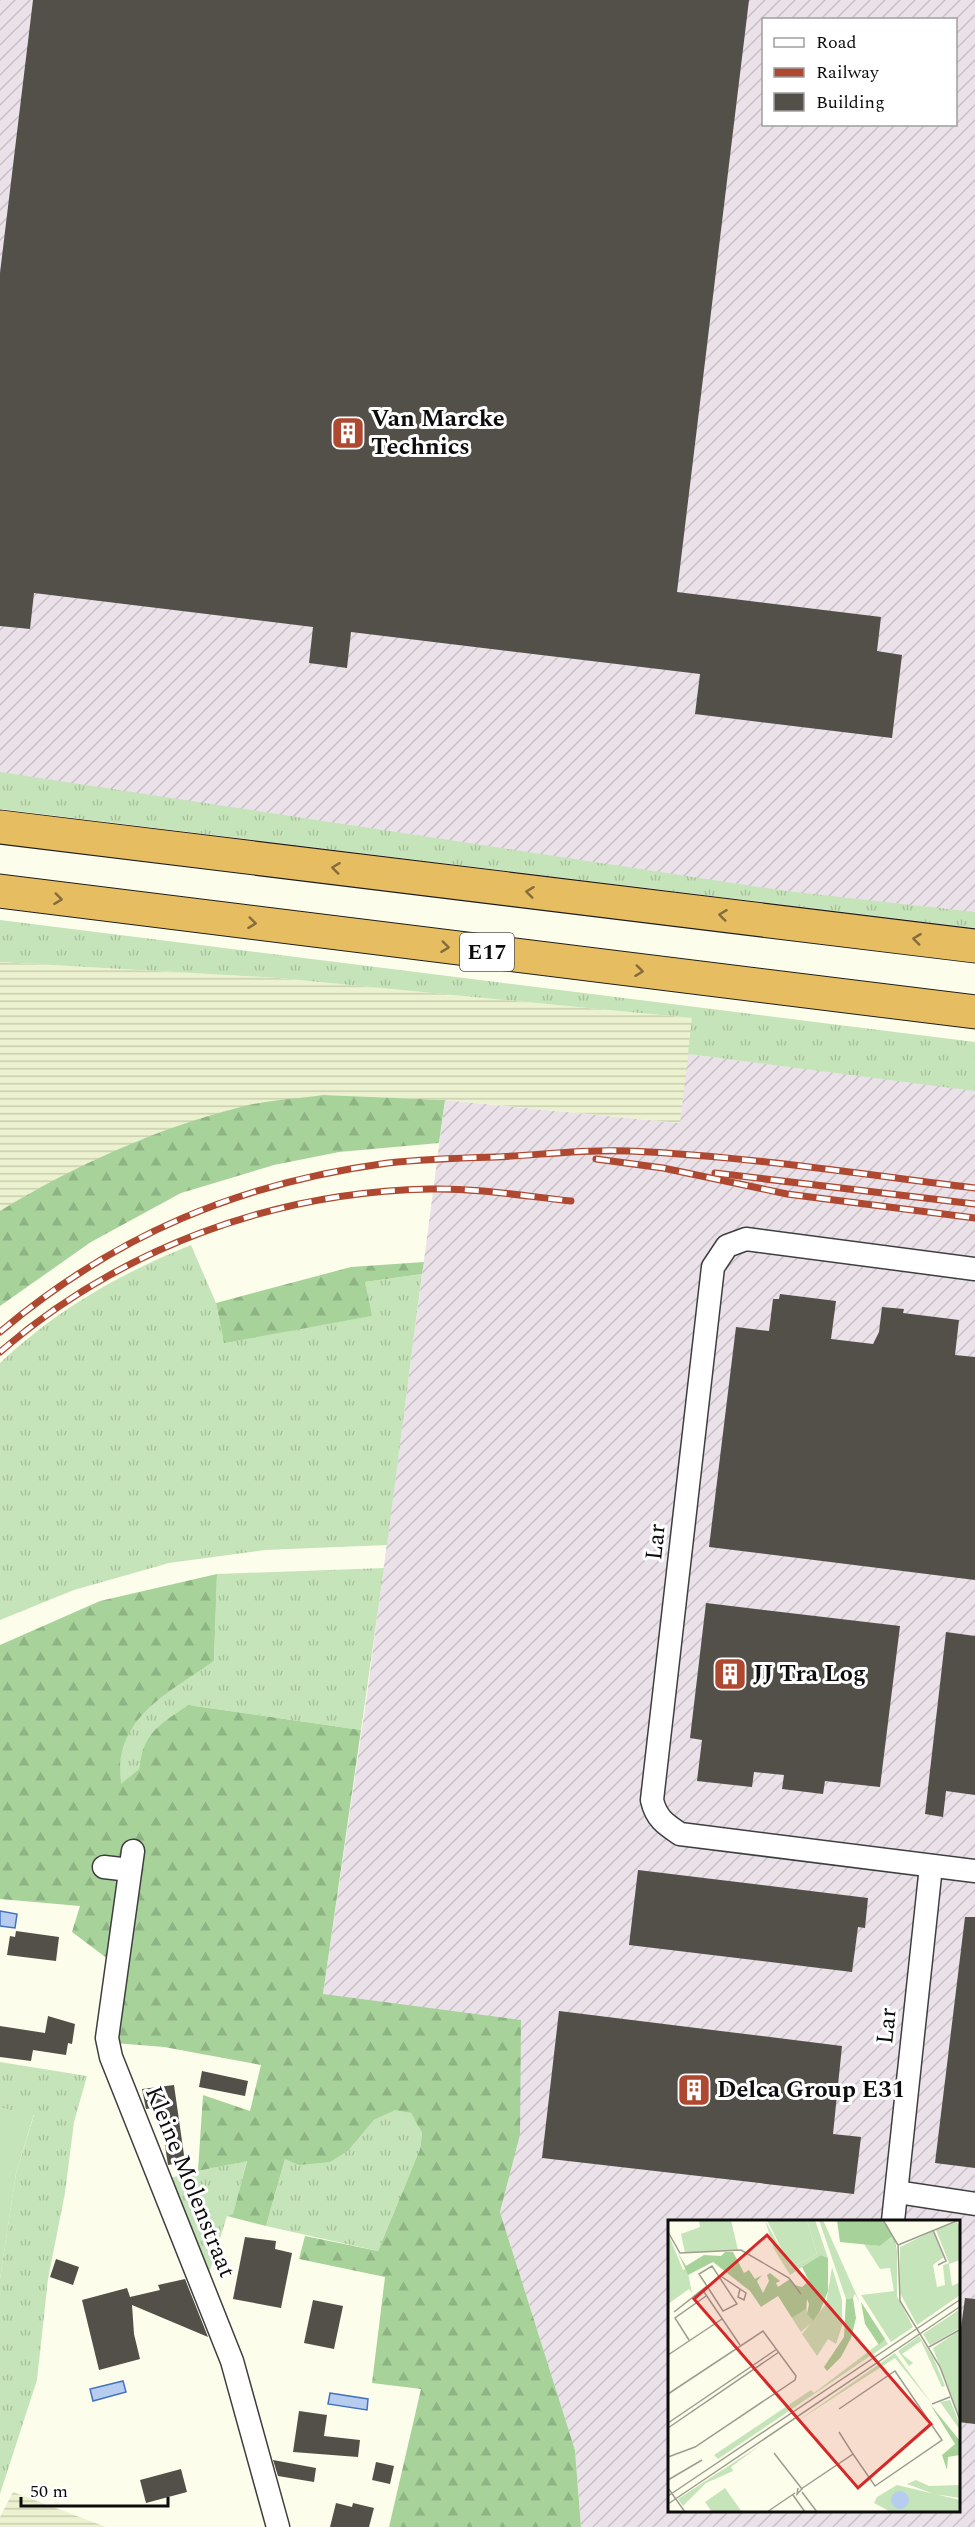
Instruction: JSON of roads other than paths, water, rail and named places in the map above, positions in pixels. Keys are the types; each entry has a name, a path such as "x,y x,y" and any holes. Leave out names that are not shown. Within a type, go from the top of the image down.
{"highway":[{"path":"0,827 975,946"},
{"name":"E17","path":"0,891 975,1012"}],"street":[{"name":"Lar","path":"975,1269 746,1239 727,1246 713,1267 652,1800 655,1813 664,1824 680,1834 975,1871"},
{"name":"Kleine Molenstraat","path":"104,1867 132,1860 107,2038 111,2057 232,2361 278,2527"},
{"name":"Lar","path":"893,2220 931,1866"},
{"path":"897,2192 975,2204"}],"water":[{"path":"0,1911 17,1914 15,1928 0,1926"},
{"path":"123,2381 126,2392 93,2401 90,2389"},
{"path":"330,2393 368,2399 367,2410 328,2404"}],"railway":[{"path":"0,1332 88,1267 134,1241 181,1219 281,1184 388,1163 579,1151 629,1151 759,1161 975,1188"},
{"path":"596,1159 663,1168 787,1194 975,1218"},
{"path":"715,1173 975,1204"},
{"path":"0,1352 46,1316 95,1284 147,1256 200,1233 256,1215 313,1201 371,1193 430,1189 483,1191 571,1201"}],"place":[{"name":"Van Marcke Technics","path":"348,433"},
{"name":"JJ Tra Log","path":"730,1674"},
{"name":"Delca Group E31","path":"694,2090"}]}
